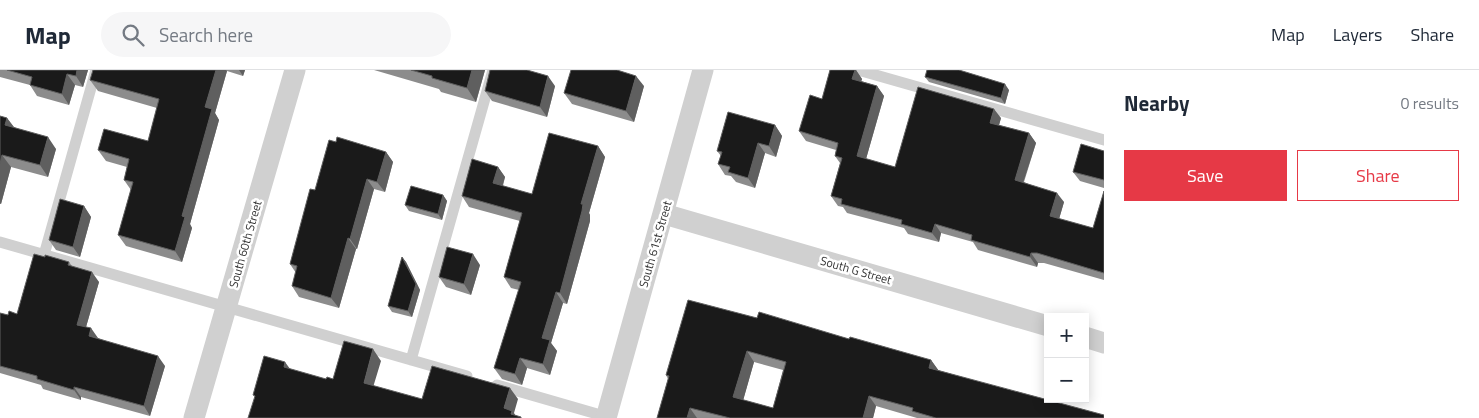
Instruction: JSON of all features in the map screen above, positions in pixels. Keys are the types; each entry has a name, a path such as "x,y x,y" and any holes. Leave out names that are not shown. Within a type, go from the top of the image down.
{"street":[{"name":"South 60th Street","path":"194,418 295,70"},
{"name":"South 61st Street","path":"608,417 703,70"},
{"name":"South G Street","path":"664,214 1044,325"},
{"path":"1089,338 1104,343"}],"lane":[{"path":"44,255 96,70"},
{"path":"411,360 493,70"},
{"path":"858,70 1104,140"},
{"path":"0,242 608,417"}],"building":[{"path":"7,70 77,70 76,76 67,74 62,94 30,85 32,77"},
{"path":"93,70 216,70 205,107 212,109 182,216 185,217 175,251 118,235 133,182 124,180 129,159 98,150 104,129 148,141 159,99 90,80"},
{"path":"411,70 472,70 467,88"},
{"path":"490,70 527,70 548,76 540,107 485,91"},
{"path":"571,70 617,70 636,76 626,111 564,93"},
{"path":"830,70 855,70 852,79 877,86 857,156 895,167 918,87 994,109 990,123 1029,133 1015,180 1057,193 1050,216 1093,228 1104,191 1104,273 1037,253 1031,253 1030,257 971,240 972,235 935,224 932,233 901,224 902,220 841,204 842,199 831,196 842,158 835,156 838,143 799,131 810,95 822,99"},
{"path":"927,70 959,70 1005,84 1001,98 925,77"},
{"path":"728,112 775,125 769,146 758,143 748,178 728,172 730,167 718,164 722,152 717,151"},
{"path":"0,116 7,118 5,125 48,137 40,165 2,155 0,164"},
{"path":"549,133 598,146 581,204 583,204 582,211 560,293 556,292 542,338 550,340 543,364 520,358 515,374 494,368 521,282 504,277 522,213 462,196 472,159 498,167 493,183 532,194"},
{"path":"337,137 386,152 377,182 367,179 331,298 292,286 297,266 290,264 310,189 315,190 329,140 336,142"},
{"path":"1081,144 1104,151 1104,180 1073,172"},
{"path":"411,186 443,195 438,214 405,205"},
{"path":"60,199 84,206 73,247 49,240"},
{"path":"447,247 473,254 464,284 439,277"},
{"path":"34,254 69,262 68,265 92,272 77,325 91,328 89,336 158,356 144,406 74,387 74,390 37,379 37,376 0,366 0,313 8,315 9,311 17,314"},
{"path":"402,257 416,284 408,311 388,306"},
{"path":"688,300 757,318 759,312 849,339 850,337 931,360 929,368 1044,399 1044,403 1059,403 1104,415 1104,418 936,418 912,411 913,408 869,396 863,418 730,418 690,408 687,418 657,418 669,376 666,375","holes":["747,351 786,362 773,408 733,397"]},
{"path":"344,341 373,349 364,383 422,399 432,366 510,388 504,408 512,411 511,414 521,418 248,418 264,356 285,362 284,367 326,379 327,377 333,379"}]}
